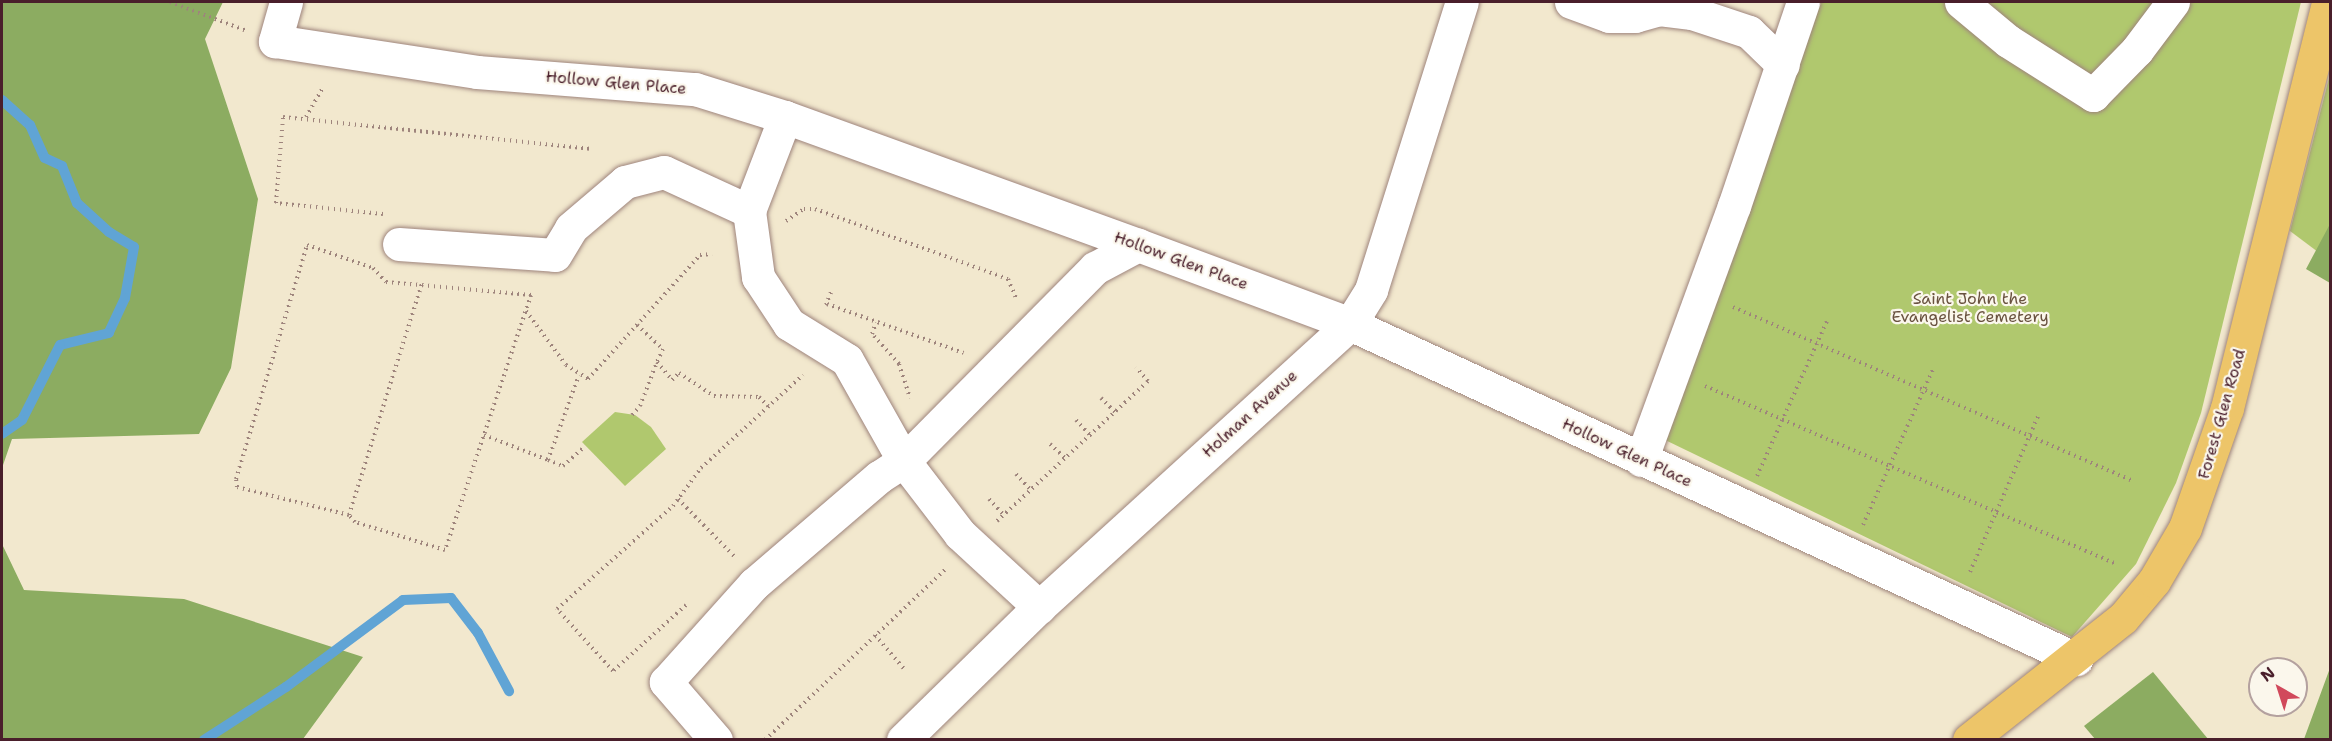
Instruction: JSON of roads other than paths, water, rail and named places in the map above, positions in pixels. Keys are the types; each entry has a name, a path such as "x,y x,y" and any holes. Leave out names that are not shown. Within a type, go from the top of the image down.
{"main road":[{"name":"Forest Glen Road","path":"1969,740 2076,659 2123,618 2154,581 2185,528 2205,478 2227,408 2328,2"}],"street":[{"name":"Hollow Glen Place","path":"286,2 275,41 477,72 695,89 785,117 1138,245 1350,324 2076,659"},
{"name":"Holman Avenue","path":"903,740 1039,607 1350,324 1371,290 1462,2"},
{"path":"1571,2 1609,16 1635,16 1659,9 1703,10 1749,32 1783,65"},
{"path":"1641,460 1783,65 1803,2"},
{"path":"1961,2 2008,40 2093,94 2137,50 2173,2"},
{"path":"785,117 749,211 758,277 789,324 847,360 904,461 960,534 1039,607"},
{"path":"399,244 555,255 571,228 624,182 664,172 749,211"},
{"path":"716,740 666,682 754,584 879,477 904,461 1095,268 1138,245"}],"waterway":[{"path":"2,100 30,125 45,158 62,166 77,203 109,232 134,247 125,298 109,333 60,345 22,420 2,434"},
{"path":"204,740 286,687 403,600 451,598 478,633 509,691"}],"park label":[{"name":"Saint John the Evangelist Cemetery","path":"1970,308"}]}
